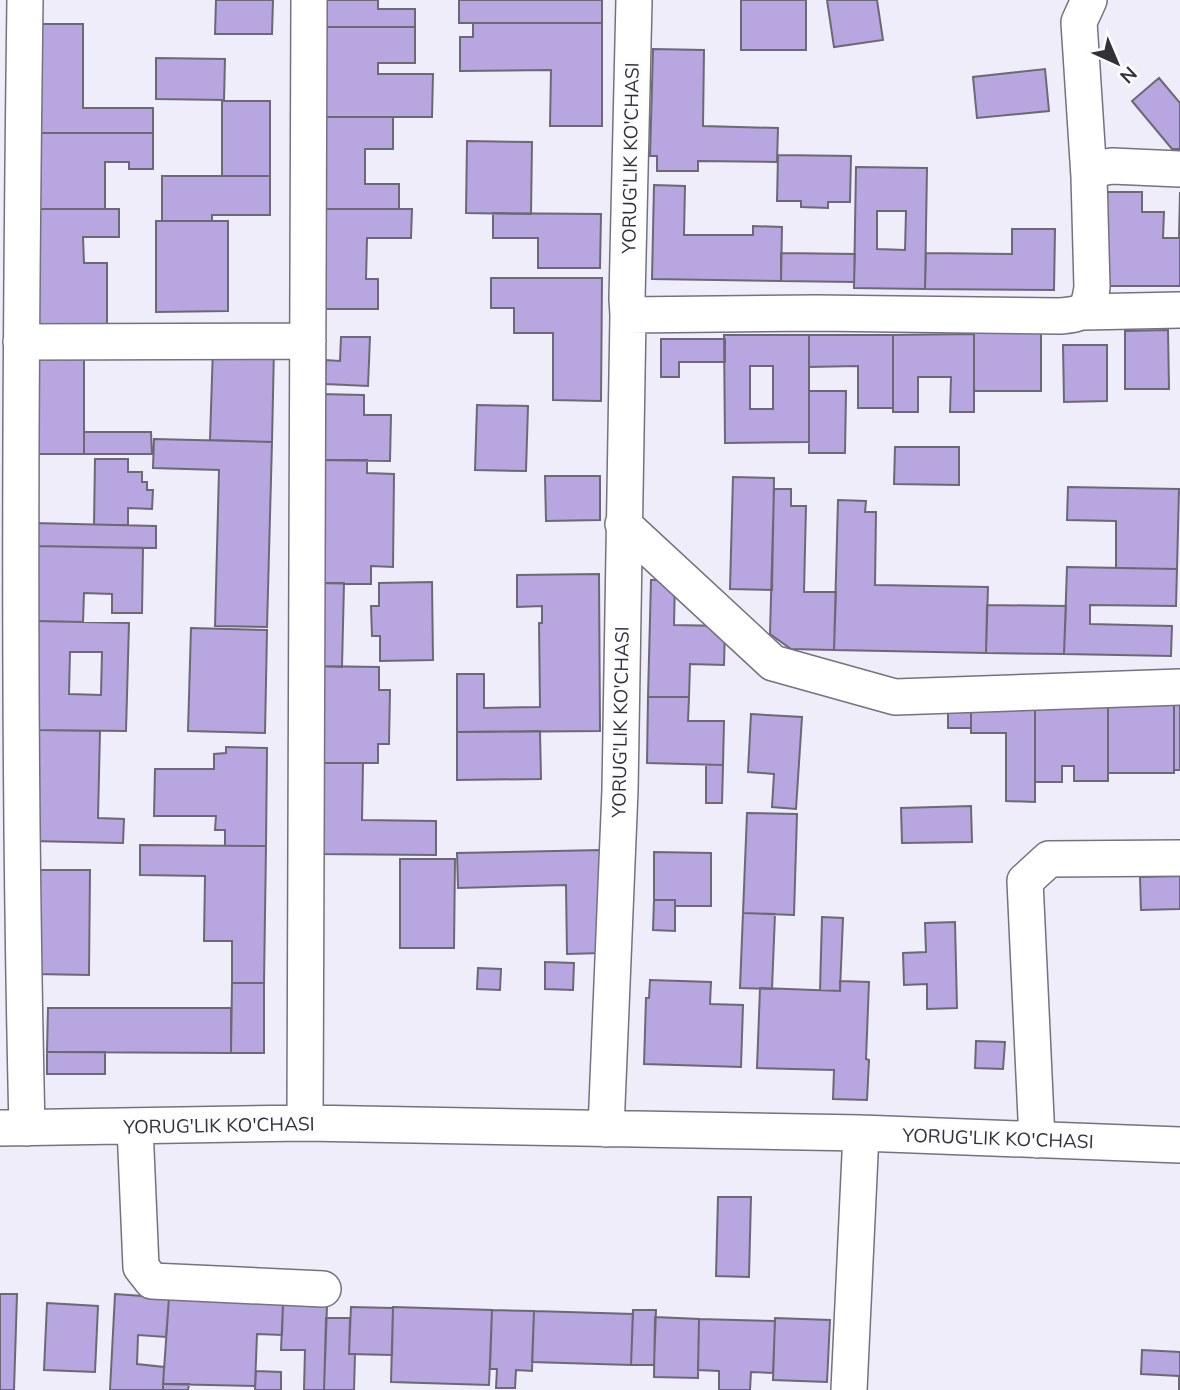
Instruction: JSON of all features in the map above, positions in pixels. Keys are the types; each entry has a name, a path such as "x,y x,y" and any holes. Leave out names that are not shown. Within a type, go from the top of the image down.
{"street":[{"path":"14,1128 12,979 25,0"},
{"path":"305,1123 309,0"},
{"name":"YORUG'LIK KO'CHASI","path":"606,1129 620,790 634,0"},
{"path":"1083,312 1090,304 1092,287 1089,177 1079,22 1089,0"},
{"path":"1089,177 1100,168 1112,166 1180,169"},
{"path":"628,315 816,313 1060,316 1083,312 1180,310"},
{"path":"20,342 308,341"},
{"path":"624,524 773,663 895,697 1180,687"},
{"path":"1037,1140 1025,881 1049,859 1180,858"},
{"name":"YORUG'LIK KO'CHASI","path":"14,1128 305,1123 860,1133 1180,1145"},
{"path":"135,1127 141,1267 152,1281 323,1289"},
{"path":"849,1390 860,1133"}],"building":[{"path":"216,0 273,0 272,34 215,34"},
{"path":"319,0 378,0 378,9 415,9 415,27 319,27"},
{"path":"459,0 602,0 602,23 459,23"},
{"path":"741,0 806,0 806,50 741,50"},
{"path":"827,0 877,0 883,40 834,47"},
{"path":"473,23 602,23 602,126 550,126 551,70 460,71 460,37 473,37"},
{"path":"35,24 83,24 83,108 153,108 153,133 35,133"},
{"path":"319,27 415,27 415,63 378,63 378,74 433,74 432,117 319,117"},
{"path":"653,49 704,50 703,126 778,128 777,162 698,161 698,171 657,171 657,156 650,156"},
{"path":"156,58 225,59 224,100 156,99"},
{"path":"1045,69 1049,111 977,118 973,77"},
{"path":"1159,78 1180,103 1180,149 1172,149 1132,101"},
{"path":"222,101 270,101 270,176 222,176"},
{"path":"319,117 393,117 393,149 365,149 365,184 399,184 399,209 319,209"},
{"path":"35,133 153,133 153,169 129,169 129,162 105,162 105,209 35,209"},
{"path":"467,141 532,142 531,214 466,213"},
{"path":"778,155 851,156 850,202 828,202 828,208 801,207 801,201 777,201"},
{"path":"856,167 927,168 925,289 854,288","holes":["877,211 906,211 905,250 877,249"]},
{"path":"162,176 270,176 270,215 212,215 212,221 162,221"},
{"path":"654,185 685,186 684,235 753,235 753,226 782,227 781,281 652,279"},
{"path":"1106,192 1142,192 1142,212 1164,212 1163,238 1179,238 1180,192 1180,286 1104,286"},
{"path":"35,209 119,209 119,237 83,237 84,263 107,263 107,325 34,325"},
{"path":"319,209 412,209 411,238 367,238 366,279 378,279 378,309 319,309"},
{"path":"493,213 601,214 600,268 538,268 538,238 493,238"},
{"path":"156,221 228,221 228,311 156,312"},
{"path":"1012,229 1055,229 1054,290 925,289 926,253 1012,254"},
{"path":"781,253 855,254 854,282 781,281"},
{"path":"491,278 602,278 601,401 553,400 553,333 514,333 514,308 491,308"},
{"path":"1168,330 1169,389 1125,389 1125,331"},
{"path":"974,332 1041,332 1041,391 974,391"},
{"path":"974,334 974,412 950,412 951,377 918,377 918,412 893,412 893,335"},
{"path":"724,335 809,335 809,442 725,443","holes":["750,366 773,366 773,409 750,409"]},
{"path":"809,335 893,335 893,408 858,408 858,366 809,367"},
{"path":"341,337 370,337 368,386 325,384 326,360 340,361"},
{"path":"661,339 725,339 725,362 679,362 679,377 661,377"},
{"path":"35,345 84,345 84,454 35,454"},
{"path":"1063,345 1107,345 1107,401 1064,402"},
{"path":"213,347 274,348 272,442 210,440"},
{"path":"809,391 846,391 845,453 809,453"},
{"path":"319,394 364,395 364,415 391,415 390,461 318,460"},
{"path":"477,405 528,406 526,471 475,470"},
{"path":"84,432 151,432 152,454 84,454"},
{"path":"154,439 272,442 267,627 215,626 219,470 153,468"},
{"path":"895,447 959,447 959,485 894,484"},
{"path":"95,459 128,459 128,472 142,472 142,482 147,482 147,490 153,490 152,509 128,508 128,525 94,525"},
{"path":"318,460 367,460 367,473 394,474 393,567 371,566 371,584 316,583"},
{"path":"545,476 600,476 600,520 546,521"},
{"path":"733,477 774,478 772,590 730,589"},
{"path":"1068,487 1179,489 1177,569 1116,568 1116,521 1067,520"},
{"path":"774,489 791,489 791,506 806,506 804,592 836,592 834,650 791,649 770,634"},
{"path":"838,500 866,501 865,512 876,512 875,585 988,587 986,653 834,650"},
{"path":"34,523 156,526 156,548 34,546"},
{"path":"34,546 143,548 142,613 112,613 112,594 84,593 83,622 32,621"},
{"path":"1067,567 1177,569 1176,606 1090,605 1090,624 1172,626 1171,656 1064,654"},
{"path":"599,574 600,731 457,732 457,674 484,674 484,708 540,707 539,623 542,623 542,606 517,607 517,575"},
{"path":"651,580 675,580 674,625 725,626 724,665 690,664 689,697 648,697"},
{"path":"432,582 433,660 380,661 380,636 372,636 371,606 379,606 379,583"},
{"path":"316,583 344,583 342,667 315,666"},
{"path":"987,605 1066,606 1064,654 986,653"},
{"path":"36,621 129,623 126,731 33,730","holes":["70,652 102,652 101,695 69,694"]},
{"path":"191,628 267,630 265,733 188,731"},
{"path":"315,666 379,667 379,690 390,690 389,744 378,744 378,763 314,763"},
{"path":"648,697 689,697 688,721 724,721 723,765 647,763"},
{"path":"971,700 1035,700 1035,802 1006,801 1006,733 971,733"},
{"path":"1035,700 1108,700 1108,781 1074,781 1074,766 1062,766 1062,782 1035,782"},
{"path":"1108,700 1174,700 1174,773 1108,773"},
{"path":"1174,700 1180,700 1180,770 1174,770"},
{"path":"948,706 971,706 971,728 948,728"},
{"path":"751,714 802,717 796,809 772,807 774,774 748,772"},
{"path":"33,730 100,731 98,818 124,819 123,843 30,841"},
{"path":"540,731 541,779 457,780 457,732"},
{"path":"226,747 267,748 266,846 225,846 225,830 215,830 216,816 154,816 155,769 214,769 214,754 226,753"},
{"path":"314,763 363,763 362,820 436,821 436,855 312,854"},
{"path":"706,765 723,765 722,803 706,803"},
{"path":"971,806 972,842 902,843 901,808"},
{"path":"747,813 797,814 794,915 743,913"},
{"path":"140,845 266,846 264,983 232,983 232,941 204,941 205,876 140,875"},
{"path":"601,850 602,953 567,954 566,885 458,888 457,853"},
{"path":"654,852 711,853 711,906 675,906 675,900 654,900"},
{"path":"400,859 455,859 454,948 400,948"},
{"path":"36,870 90,870 89,975 35,974"},
{"path":"1180,876 1180,909 1141,910 1140,877"},
{"path":"654,900 675,900 675,931 653,930"},
{"path":"743,913 775,914 772,989 740,988"},
{"path":"822,917 843,918 840,991 820,991"},
{"path":"955,922 957,1008 927,1009 927,984 904,985 903,953 926,952 925,923"},
{"path":"545,962 574,963 573,990 545,989"},
{"path":"478,968 501,969 500,990 477,989"},
{"path":"650,980 711,982 710,1004 743,1005 741,1067 644,1064 646,998 649,998"},
{"path":"840,981 869,982 867,1100 833,1099 834,1070 757,1068 760,988 840,991"},
{"path":"232,983 264,983 264,1053 231,1053"},
{"path":"48,1008 231,1008 231,1053 47,1052"},
{"path":"976,1041 1005,1042 1003,1069 975,1068"},
{"path":"47,1052 105,1052 105,1074 47,1074"},
{"path":"718,1197 751,1197 749,1277 716,1276"},
{"path":"0,1294 17,1294 14,1390 0,1390"},
{"path":"115,1294 169,1298 166,1337 138,1335 137,1364 164,1367 163,1390 110,1390"},
{"path":"169,1298 283,1304 282,1335 257,1334 255,1386 163,1384"},
{"path":"47,1303 98,1306 95,1372 44,1370"},
{"path":"283,1304 327,1306 324,1390 304,1390 305,1350 281,1350"},
{"path":"351,1307 393,1308 392,1355 349,1354"},
{"path":"393,1307 492,1310 489,1385 391,1382"},
{"path":"492,1310 534,1311 532,1371 516,1370 515,1388 496,1388 497,1369 490,1369"},
{"path":"633,1310 656,1310 654,1365 631,1365"},
{"path":"534,1311 633,1314 631,1365 532,1362"},
{"path":"655,1317 699,1319 698,1378 654,1377"},
{"path":"326,1318 350,1318 349,1354 355,1354 354,1390 324,1390"},
{"path":"775,1318 830,1320 827,1382 773,1380"},
{"path":"699,1319 775,1321 773,1373 751,1372 750,1390 719,1390 719,1371 698,1370"},
{"path":"1142,1350 1180,1352 1180,1390 1179,1376 1141,1374"},
{"path":"256,1371 281,1372 281,1390 255,1390"},
{"path":"163,1384 189,1384 188,1390 163,1390"}]}
